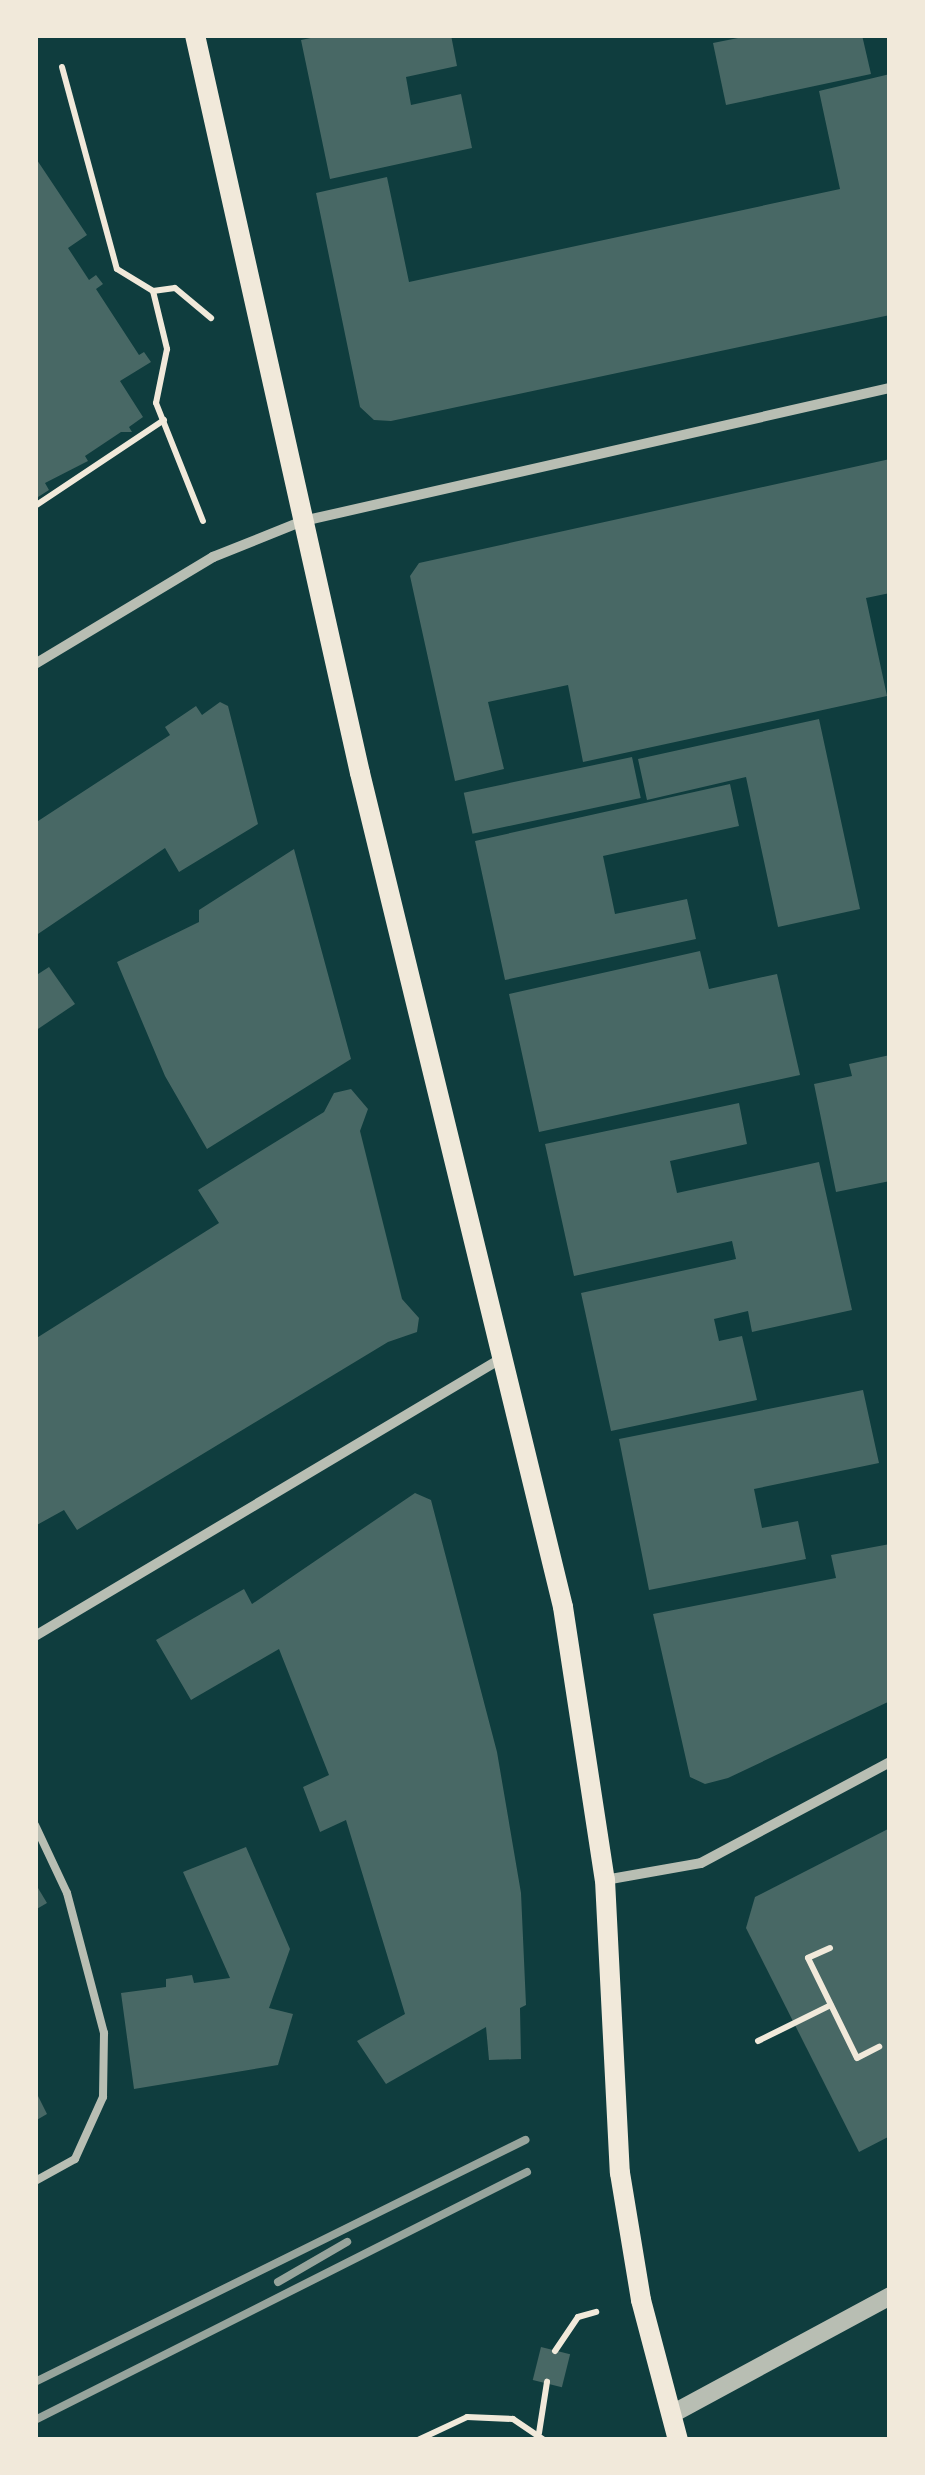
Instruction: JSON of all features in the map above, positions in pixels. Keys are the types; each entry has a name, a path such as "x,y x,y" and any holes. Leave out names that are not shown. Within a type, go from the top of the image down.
{"main road":[{"path":"196,35 304,521 563,1607 605,1880 620,2172 641,2300 678,2440"}],"street":[{"path":"35,664 212,557 304,521 890,388"},
{"path":"35,1636 503,1357"},
{"path":"605,1880 701,1863 890,1762"},
{"path":"672,2414 890,2296"}],"lane":[{"path":"35,1825 67,1893 104,2032 103,2098 82,2144 75,2159 35,2181"}],"path":[{"path":"62,67 117,268 153,291 168,350 156,402 191,480 212,557"},
{"path":"35,506 164,420"},
{"path":"830,1948 808,1958 857,2058 879,2047"},
{"path":"758,2041 831,2005"},
{"path":"555,2351 578,2317 641,2300"},
{"path":"418,2440 467,2418 513,2419 541,2437 547,2382"}],"building":[{"path":"325,35 451,35 457,66 406,77 411,105 461,94 472,148 330,179 301,40"},
{"path":"753,35 862,35 871,74 726,105 713,43"},
{"path":"890,74 890,315 391,421 374,420 360,407 316,193 387,177 409,282 840,189 819,91"},
{"path":"35,157 87,235 68,248 89,280 96,275 103,284 96,289 139,355 144,352 151,362 120,381 143,417 129,427 132,432 121,432 85,456 88,461 45,483 49,490 38,497"},
{"path":"890,459 890,593 866,598 887,696 583,762 568,685 488,702 504,769 455,781 410,576 419,563"},
{"path":"220,702 228,706 258,824 179,872 165,848 35,936 35,823 170,735 165,727 196,706 202,715"},
{"path":"819,719 860,909 778,927 746,777 647,800 638,759"},
{"path":"632,757 641,798 472,834 464,793"},
{"path":"730,784 739,826 603,856 615,914 687,899 696,939 505,980 475,841"},
{"path":"294,849 351,1059 207,1149 165,1076 117,962 199,922 199,910"},
{"path":"700,951 709,989 777,974 800,1075 539,1132 509,994"},
{"path":"49,967 75,1004 35,1031 35,976"},
{"path":"890,1055 890,1181 836,1192 814,1084 852,1076 849,1064"},
{"path":"351,1089 368,1109 360,1131 402,1299 419,1318 417,1332 388,1342 77,1530 64,1510 35,1526 35,1339 219,1223 198,1190 324,1112 334,1093"},
{"path":"739,1103 747,1144 670,1161 677,1193 819,1162 852,1310 752,1332 748,1311 714,1319 719,1341 742,1336 757,1400 611,1431 581,1293 736,1259 732,1241 574,1276 545,1144"},
{"path":"863,1390 879,1463 754,1489 762,1528 798,1521 806,1559 649,1590 619,1439"},
{"path":"415,1493 431,1500 497,1752 521,1893 526,2005 520,2008 521,2059 489,2060 486,2027 386,2084 357,2041 405,2014 346,1820 320,1832 303,1787 329,1775 279,1649 191,1700 156,1640 244,1589 252,1604"},
{"path":"890,1544 890,1701 728,1778 705,1784 690,1777 653,1614 836,1578 831,1555"},
{"path":"890,1828 890,2136 859,2152 746,1928 755,1897"},
{"path":"246,1847 290,1949 269,2008 293,2014 278,2065 134,2089 121,1993 166,1987 166,1979 192,1975 194,1983 230,1978 183,1872"},
{"path":"35,1883 47,1903 35,1910"},
{"path":"35,2090 47,2114 35,2121"},
{"path":"541,2347 570,2354 562,2387 533,2380"}],"railway":[{"path":"35,2382 525,2140"},
{"path":"35,2420 527,2172"},
{"path":"278,2282 347,2242"}]}
